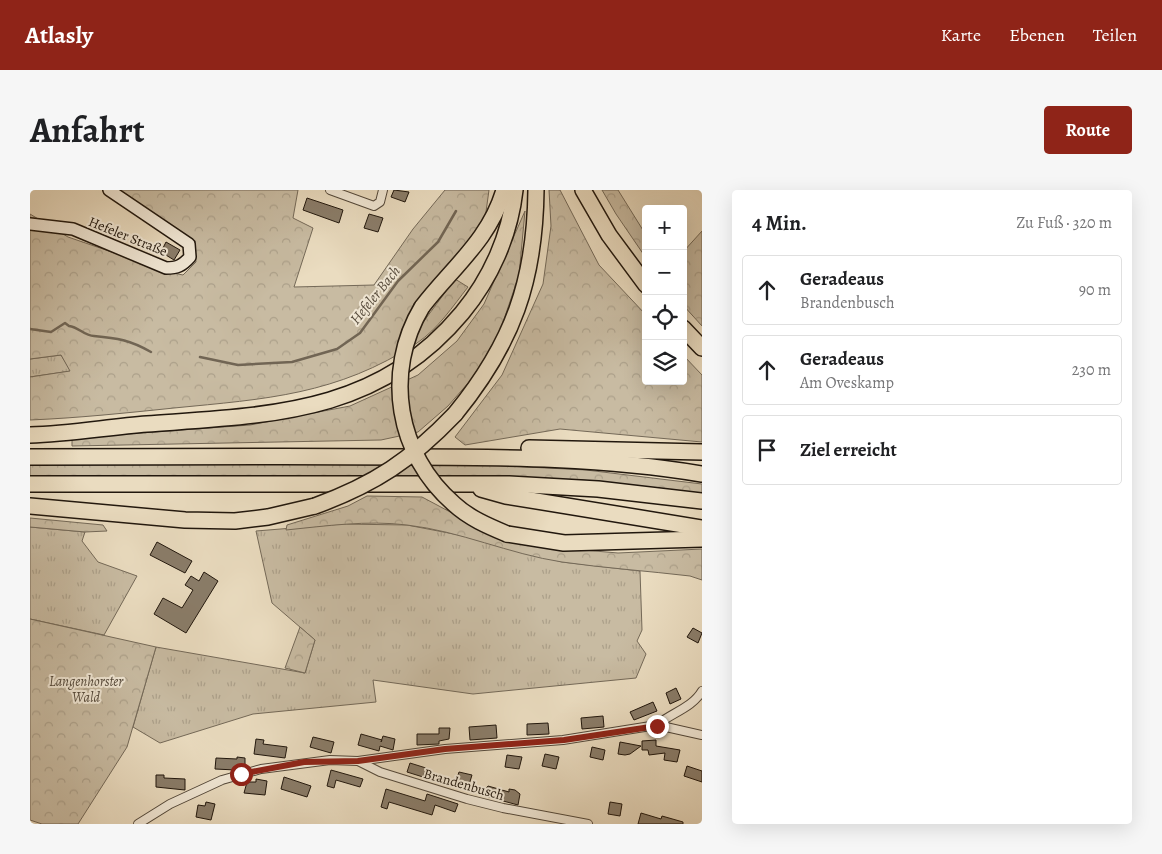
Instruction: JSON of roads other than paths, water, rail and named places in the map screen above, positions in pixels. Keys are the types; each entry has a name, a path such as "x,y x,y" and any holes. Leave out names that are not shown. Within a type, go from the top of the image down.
{"highway":[{"path":"504,190 496,212 482,237 422,307 408,334 402,361 400,398 406,434 422,468 446,497 463,512 507,534 564,543 702,539"},
{"path":"30,435 213,419 292,409 329,402 357,392 397,373 450,327 476,296 495,262 507,232 516,190"},
{"path":"30,506 186,520 235,520 268,517 315,506 354,491 387,474 404,463 455,414 492,364 518,309 533,248 536,190"},
{"path":"583,190 609,236 642,280"},
{"path":"687,332 702,348"},
{"path":"458,457 506,448 702,452"},
{"path":"30,457 458,457 560,459 637,465 702,474"},
{"path":"30,484 458,483 598,489 702,501"},
{"path":"458,483 506,496 702,528"}],"main road":[{"name":"Hefeler Straße","path":"30,224 73,230 166,268 181,266 190,257 189,244 108,190"}],"street":[{"path":"330,190 374,206 380,202 383,190"},
{"path":"657,726 670,714 694,702 702,691"},
{"path":"358,761 464,747 564,740 657,726 702,735"},
{"name":"Brandenbusch","path":"138,824 170,804 206,787 241,774 304,762 358,761 380,772 467,799 503,808 588,824"}],"waterway":[{"name":"Hefeler Bach","path":"200,357 238,365 292,362 337,349 360,333 398,281 438,242 456,211"},
{"name":"Hefeler Bach","path":"30,329 51,332 65,323 87,335 123,340 151,352"}],"park label":[{"name":"Langenhorster Wald","path":"86,690"}]}
